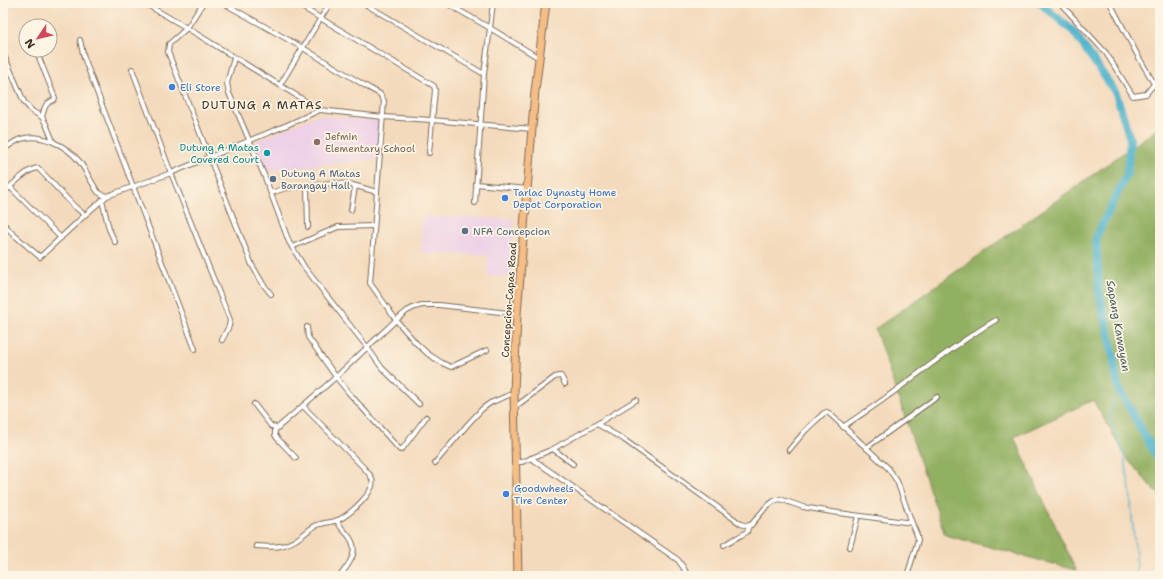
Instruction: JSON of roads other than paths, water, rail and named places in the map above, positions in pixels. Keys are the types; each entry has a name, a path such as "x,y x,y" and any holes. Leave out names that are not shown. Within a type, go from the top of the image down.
{"main road":[{"name":"Concepcion-Capas Road","path":"518,576 514,393 517,314 532,129 546,3"}],"street":[{"path":"144,3 320,110 383,117 532,129"},
{"path":"203,3 187,28 169,44 168,52 252,265 263,284 271,294"},
{"path":"223,3 380,94 384,101 370,283 396,320 416,343 428,354 447,366 454,366 487,350"},
{"path":"294,3 434,86 435,90 429,153"},
{"path":"280,85 330,3"},
{"path":"363,3 484,74"},
{"path":"446,3 539,58"},
{"path":"475,204 484,74 492,3"},
{"path":"1060,3 1106,53 1134,96 1146,94 1154,84"},
{"path":"1110,3 1160,94"},
{"path":"80,40 84,58 195,349"},
{"path":"3,53 24,102 32,111 42,117 53,141"},
{"path":"39,58 55,98 45,106 42,117"},
{"path":"234,58 227,83 229,93 292,247 306,268 367,347 375,360 419,404"},
{"path":"132,69 171,173 230,320 229,326 222,340"},
{"path":"3,223 13,234 40,257 107,196 171,173 320,110"},
{"path":"3,150 16,141 25,138 53,141 79,161 98,192 107,196"},
{"path":"3,193 27,173 38,168 75,207 85,215"},
{"path":"271,193 286,188 337,183 349,184 354,187 377,192"},
{"path":"476,184 527,189"},
{"path":"307,186 308,227"},
{"path":"10,187 61,238"},
{"path":"351,210 354,187"},
{"path":"102,200 109,229 115,242"},
{"path":"292,247 338,227 374,226"},
{"path":"296,458 275,435 275,430 336,377 407,311 422,305 459,307 517,314"},
{"path":"843,427 996,320"},
{"path":"307,327 308,337 336,377 400,450 426,417"},
{"path":"515,408 555,377 561,376 565,384"},
{"path":"436,463 482,408 514,393"},
{"path":"866,448 937,397"},
{"path":"516,462 522,462 553,449 636,400"},
{"path":"254,404 271,426 278,428"},
{"path":"256,546 281,546 300,538 313,527 321,523 331,522 345,516 360,503 373,483 372,478 365,469 303,406"},
{"path":"789,450 805,431 824,413 827,412 888,468 897,481 918,540 907,576"},
{"path":"597,424 623,439 741,524 749,525 755,522 766,507 774,501 780,499 803,507 912,523"},
{"path":"553,449 573,464"},
{"path":"531,458 678,560 684,567 688,576"},
{"path":"850,547 858,516"},
{"path":"337,520 340,527 351,539 354,550 349,564 340,576"},
{"path":"724,545 747,532 749,525"}],"waterway":[{"name":"Sapang Kawayan","path":"1040,3 1073,31 1116,93 1130,139 1127,174 1096,237 1099,292 1111,343 1118,387 1160,463"},
{"path":"1118,387 1110,417 1124,456 1130,489 1137,566 1136,576"}],"place":[{"name":"Eli Store","path":"172,87"},
{"name":"Jefmin Elementary School","path":"317,142"},
{"name":"Dutung A Matas Covered Court","path":"267,153"},
{"name":"Dutung A Matas Barangay Hall","path":"273,179"},
{"name":"Tarlac Dynasty Home Depot Corporation","path":"505,198"},
{"name":"NFA Concepcion","path":"465,231"},
{"name":"Goodwheels Tire Center","path":"506,494"}],"district":[{"name":"DUTUNG A MATAS","path":"262,105"}]}
